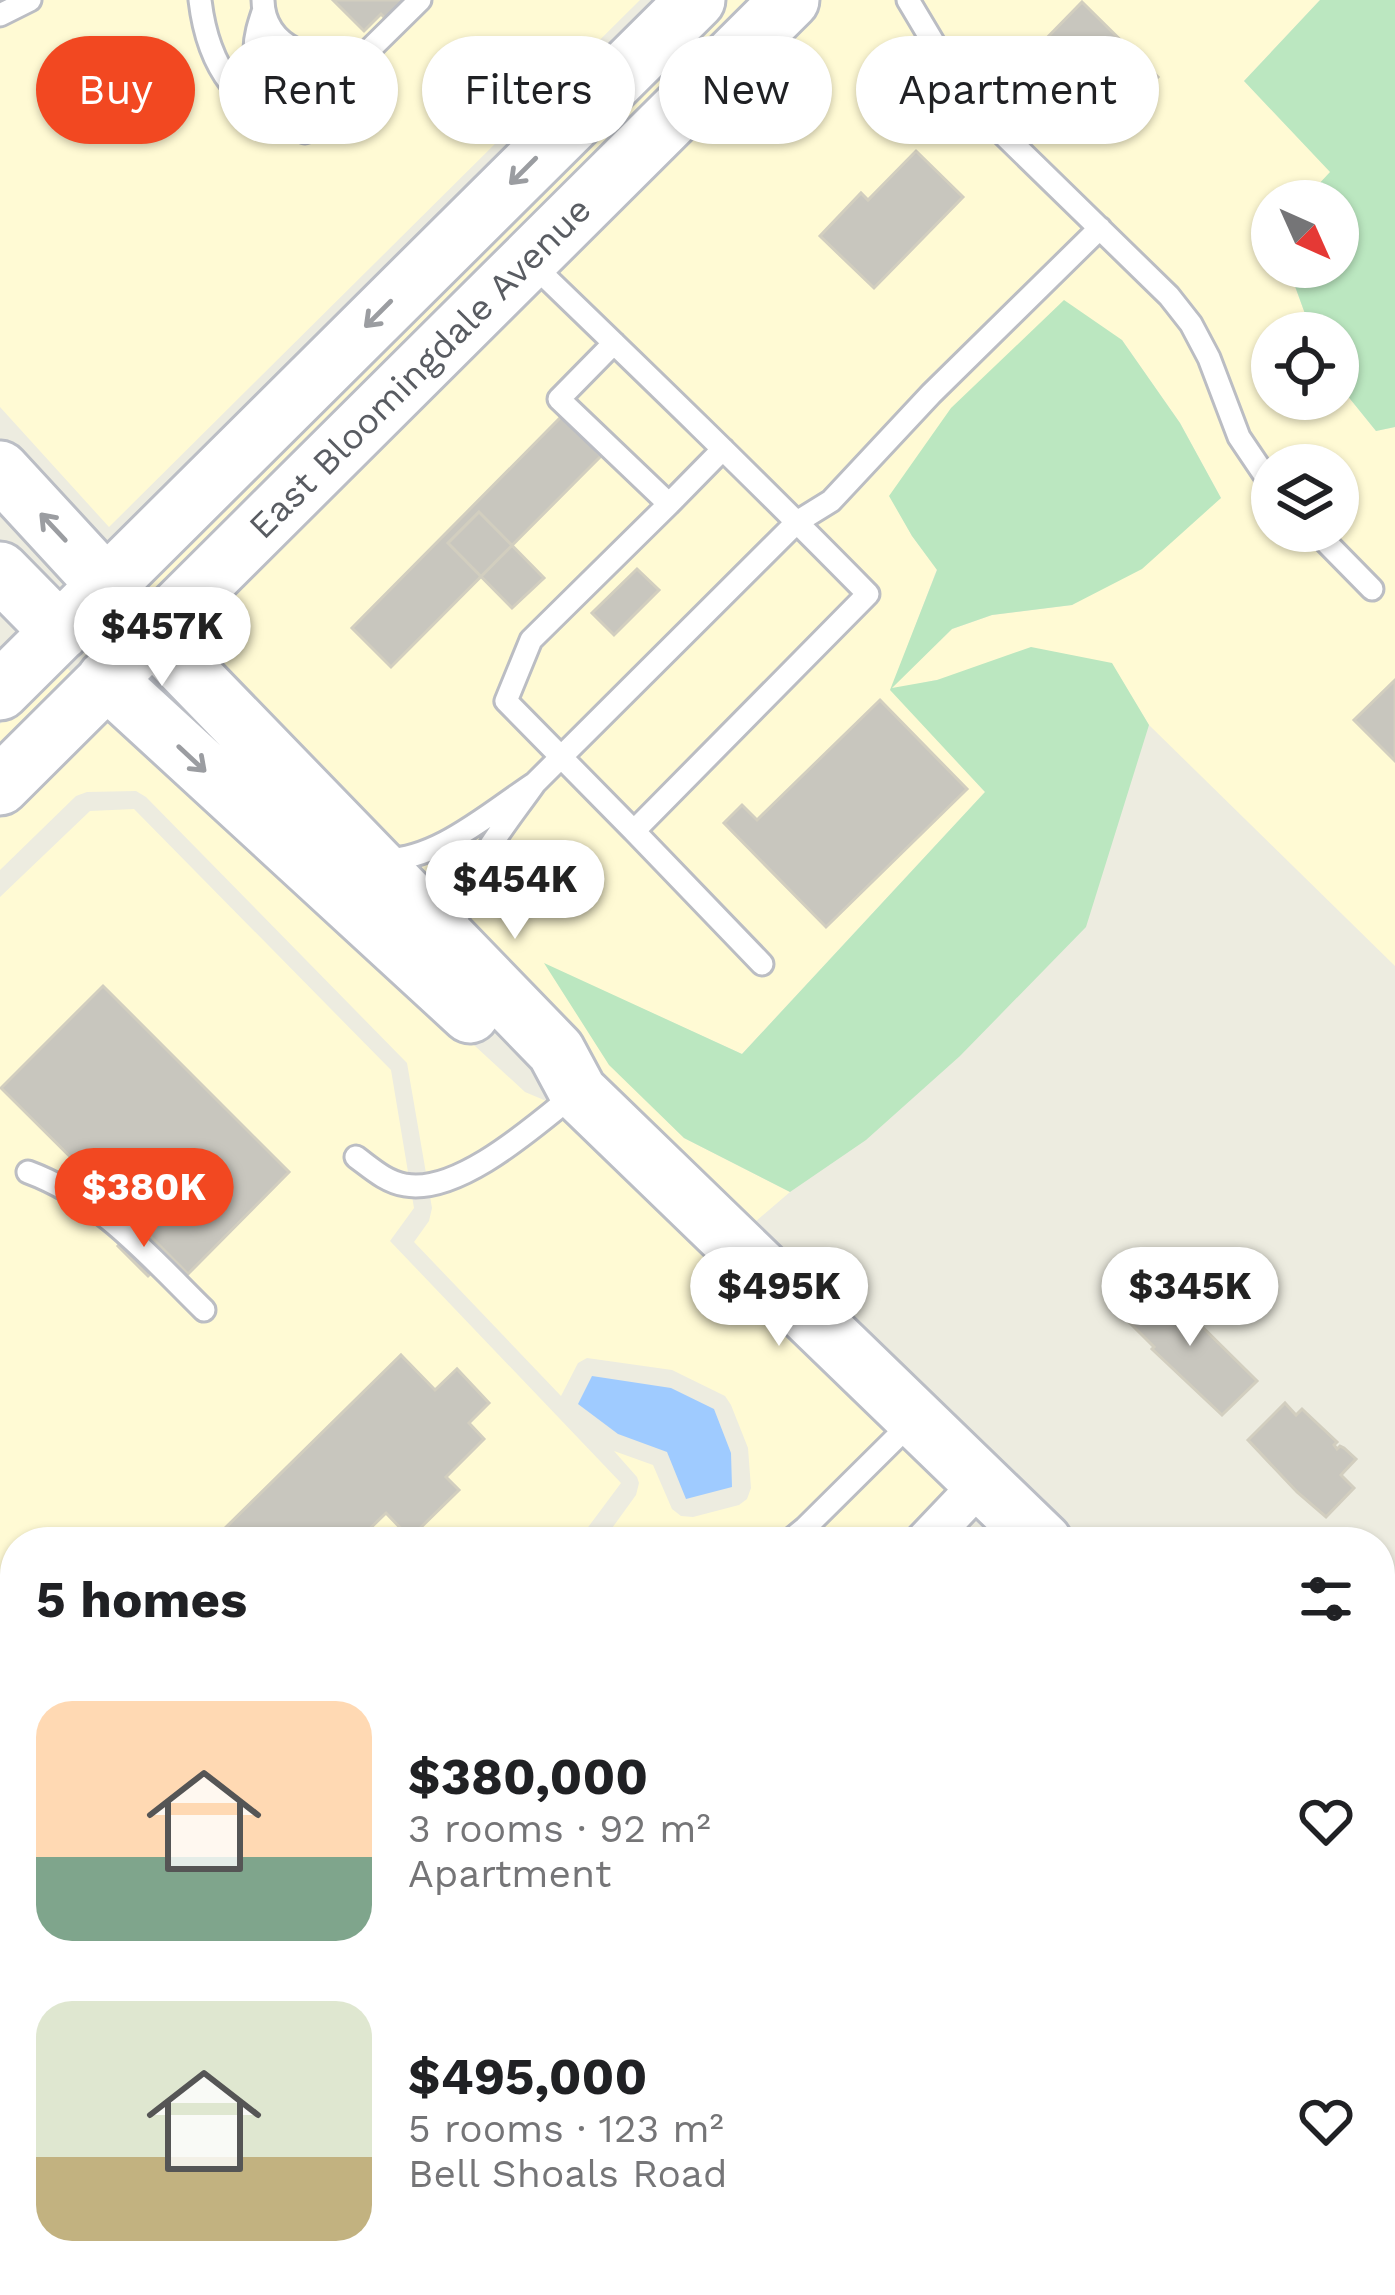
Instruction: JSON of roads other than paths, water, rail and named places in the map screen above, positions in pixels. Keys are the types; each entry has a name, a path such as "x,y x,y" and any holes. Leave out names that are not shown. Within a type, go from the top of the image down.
{"main road":[{"name":"East Bloomingdale Avenue","path":"0,691 695,0"},
{"name":"East Bloomingdale Avenue","path":"0,786 790,0"},
{"path":"0,470 106,585"},
{"path":"0,571 60,632"},
{"path":"152,634 556,1052 578,1091 1028,1527"},
{"path":"106,679 539,1077 578,1091"}],"street":[{"path":"939,1527 983,1481"}],"lane":[{"path":"0,15 30,0"},
{"path":"383,36 420,0"},
{"path":"908,0 967,99 1169,296 1191,324 1251,454"},
{"path":"257,36 263,6"},
{"path":"263,6 268,26 277,36"},
{"path":"201,10 219,67"},
{"path":"458,950 455,931 461,899 535,783 797,522 831,501 931,394 1100,228"},
{"path":"529,260 868,594 634,831"},
{"path":"614,343 559,399 669,504"},
{"path":"723,449 531,640 506,700 762,964"},
{"path":"1336,552 1372,589"},
{"path":"365,856 399,860 417,856 535,783"},
{"path":"356,1157 379,1175 405,1185 432,1184 492,1157 578,1091"},
{"path":"28,1172 91,1204 204,1310"},
{"path":"806,1527 916,1417"}],"water":[{"path":"592,1376 671,1388 714,1409 731,1453 732,1487 686,1499 667,1452 618,1434 578,1404"}]}
